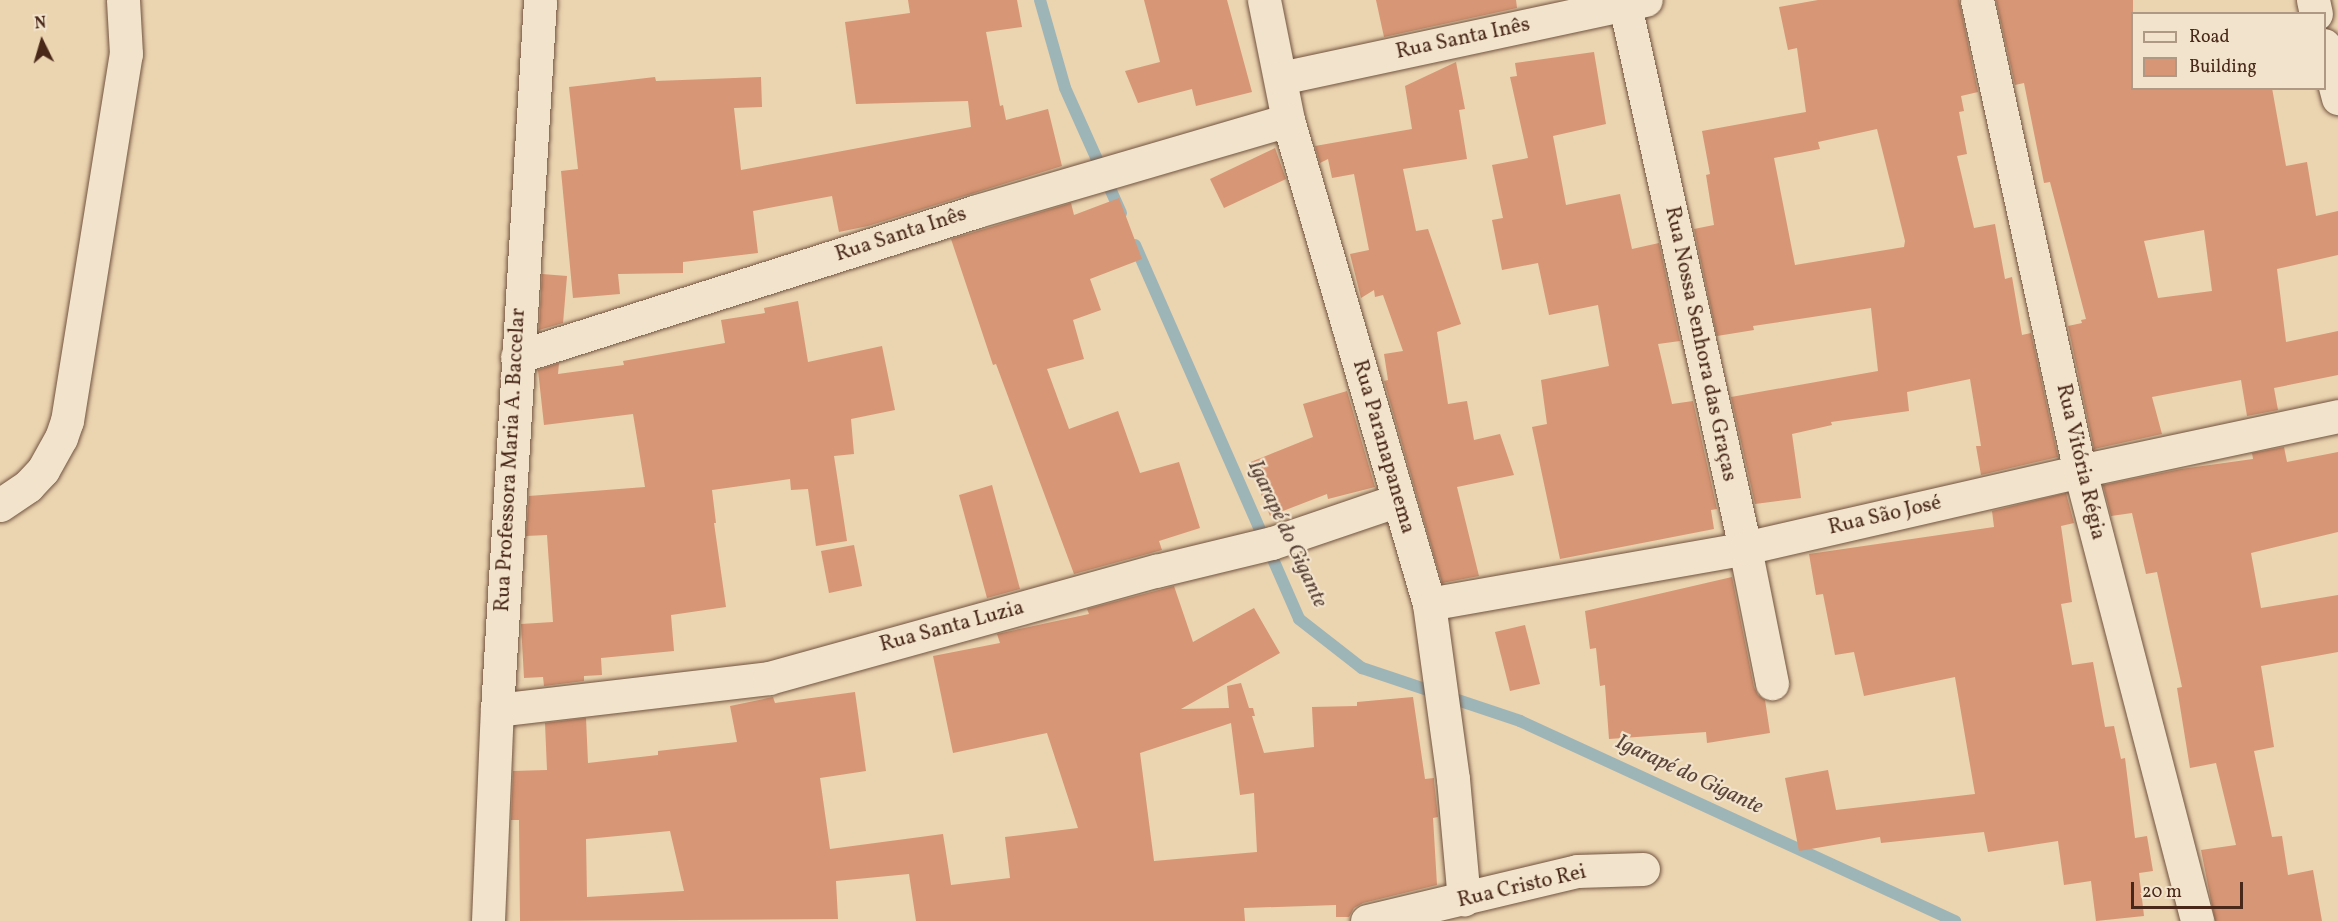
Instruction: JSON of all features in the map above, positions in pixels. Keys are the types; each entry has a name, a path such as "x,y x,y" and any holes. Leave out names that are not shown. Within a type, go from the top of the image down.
{"street":[{"path":"0,505 28,486 43,470 61,438 67,421 126,54 123,0"},
{"name":"Rua Professora Maria A. Baccelar","path":"488,921 497,710 540,0"},
{"name":"Rua Paranapanema","path":"1264,0 1288,120 1429,604 1453,778 1464,900"},
{"name":"Rua Vitória Régia","path":"1977,0 2080,471 2197,921"},
{"name":"Rua Santa Inês","path":"1281,78 1636,2"},
{"name":"Rua Nossa Senhora das Graças","path":"1636,2 1772,683"},
{"name":"Rua Santa Inês","path":"517,357 1106,172 1288,120"},
{"name":"Rua São José","path":"1429,604 1745,548 2080,471 2338,416"},
{"name":"Rua Santa Luzia","path":"497,710 769,678 1156,571 1272,543 1398,500"},
{"name":"Rua Cristo Rei","path":"1367,921 1464,900 1577,871 1643,869"}],"building":[{"path":"908,0 1017,0 1022,27 986,32 1000,106 1003,105 1006,120 1048,109 1062,166 868,226 839,232 832,196 753,211 758,253 683,262 683,273 618,274 620,294 573,298 561,171 578,169 569,87 655,77 656,81 761,77 762,107 734,108 741,170 971,127 968,101 856,104 845,22 910,13"},
{"path":"1144,0 1227,0 1252,92 1196,106 1192,89 1138,103 1125,71 1160,62"},
{"path":"1376,0 1516,0 1517,8 1384,37"},
{"path":"1818,0 1959,0 1978,92 1961,96 1964,111 1959,112 1967,154 1957,156 1974,228 1995,224 2005,279 2012,277 2022,335 2031,333 2058,457 1981,475 1976,446 1981,446 1970,379 1907,392 1909,411 1831,422 1832,425 1792,434 1801,498 1755,504 1731,397 1878,371 1871,308 1753,326 1754,330 1717,336 1694,229 1714,225 1706,175 1710,174 1702,131 1806,112 1797,48 1788,50 1779,7","holes":["1877,129 1905,241 1904,247 1795,265 1774,158 1820,149 1818,142"]},
{"path":"1996,0 2133,0 2131,90 2272,90 2286,166 2307,162 2316,216 2338,211 2338,255 2277,269 2286,342 2338,331 2338,375 2274,388 2278,410 2247,416 2241,380 2152,397 2162,434 2094,449 2068,326 2082,323 2081,320 2086,319 2050,182 2044,183 2024,83 2015,85","holes":["2204,230 2212,291 2158,298 2144,241"]},
{"path":"1594,52 1606,124 1553,136 1566,205 1620,194 1632,249 1659,243 1680,341 1658,344 1672,404 1693,401 1717,509 1711,510 1714,529 1560,559 1532,427 1547,424 1541,380 1609,366 1598,305 1549,315 1538,263 1502,270 1492,220 1503,218 1492,165 1528,158 1510,77 1517,76 1515,63"},
{"path":"1456,62 1465,109 1459,110 1467,159 1403,169 1416,231 1428,229 1461,324 1437,332 1448,404 1467,401 1474,440 1500,434 1514,475 1457,487 1479,576 1442,583 1384,381 1388,380 1384,354 1403,351 1383,295 1375,297 1374,290 1361,298 1350,254 1369,250 1354,174 1332,178 1328,159 1320,163 1315,146 1412,129 1405,86"},
{"path":"1275,148 1286,179 1224,208 1210,179"},
{"path":"1119,198 1142,259 1090,279 1101,310 1073,320 1084,359 1047,369 1069,429 1118,411 1140,473 1179,462 1200,528 1159,541 1162,550 1074,574 996,364 993,365 951,239 1071,203 1074,215"},
{"path":"542,274 567,276 563,323 539,330"},
{"path":"798,301 808,362 882,346 895,410 851,419 854,454 834,456 847,541 816,546 808,489 791,490 790,479 712,490 716,523 714,523 726,607 671,615 674,651 601,658 602,675 584,676 584,681 544,686 543,677 524,678 521,624 553,622 547,535 526,536 529,496 645,487 633,414 544,425 538,370 559,363 558,374 624,365 623,361 725,343 721,320 765,313 764,308"},
{"path":"1347,391 1375,487 1328,499 1327,494 1270,516 1248,463 1313,437 1303,404"},
{"path":"2284,447 2287,462 2338,452 2338,532 2251,553 2261,608 2338,595 2338,652 2261,666 2274,747 2254,751 2272,837 2282,836 2288,875 2313,870 2322,921 2215,921 2201,850 2236,845 2216,763 2190,768 2177,688 2182,687 2157,572 2146,574 2132,513 2111,516 2103,485 2181,469 2253,459 2252,453"},
{"path":"992,485 1020,589 987,598 959,495"},
{"path":"2066,493 2074,523 2061,526 2072,602 2061,604 2072,665 2093,662 2105,727 2114,726 2121,759 2125,758 2135,838 2147,836 2153,871 2139,873 2144,916 2096,921 2091,881 2064,885 2058,841 1988,852 1984,832 1881,843 1880,837 1799,851 1785,778 1828,770 1836,810 1975,794 1955,677 1864,696 1854,652 1835,655 1823,594 1816,595 1809,554 1994,527 1992,511"},
{"path":"854,545 862,586 829,593 821,551"},
{"path":"1732,577 1754,687 1758,695 1765,700 1770,733 1707,743 1706,732 1609,739 1605,685 1600,686 1596,648 1590,649 1585,611"},
{"path":"1174,586 1193,642 1254,608 1280,653 1181,709 1229,708 1227,686 1241,683 1249,708 1253,708 1255,716 1252,716 1264,753 1314,747 1312,707 1357,706 1357,702 1413,697 1425,779 1434,778 1438,817 1433,818 1437,885 1363,903 1354,908 1349,917 1336,917 1336,905 1244,908 1245,921 916,921 909,874 836,881 838,919 520,921 519,820 511,820 513,771 547,770 545,723 586,718 588,763 658,755 658,751 737,742 730,706 773,697 775,703 855,692 866,771 820,778 830,849 943,834 951,885 1010,878 1005,837 1078,828 1047,733 953,753 933,656 1000,643 997,634 1089,614 1087,609","holes":["1231,723 1240,795 1254,793 1257,852 1154,861 1140,753","670,831 684,891 587,897 586,839"]},
{"path":"1525,625 1540,684 1510,691 1495,632"}],"waterway":[{"name":"Igarapé do Gigante","path":"1040,0 1065,88 1121,213"},
{"name":"Igarapé do Gigante","path":"1135,245 1299,619 1362,668 1520,721 1955,921"}]}
